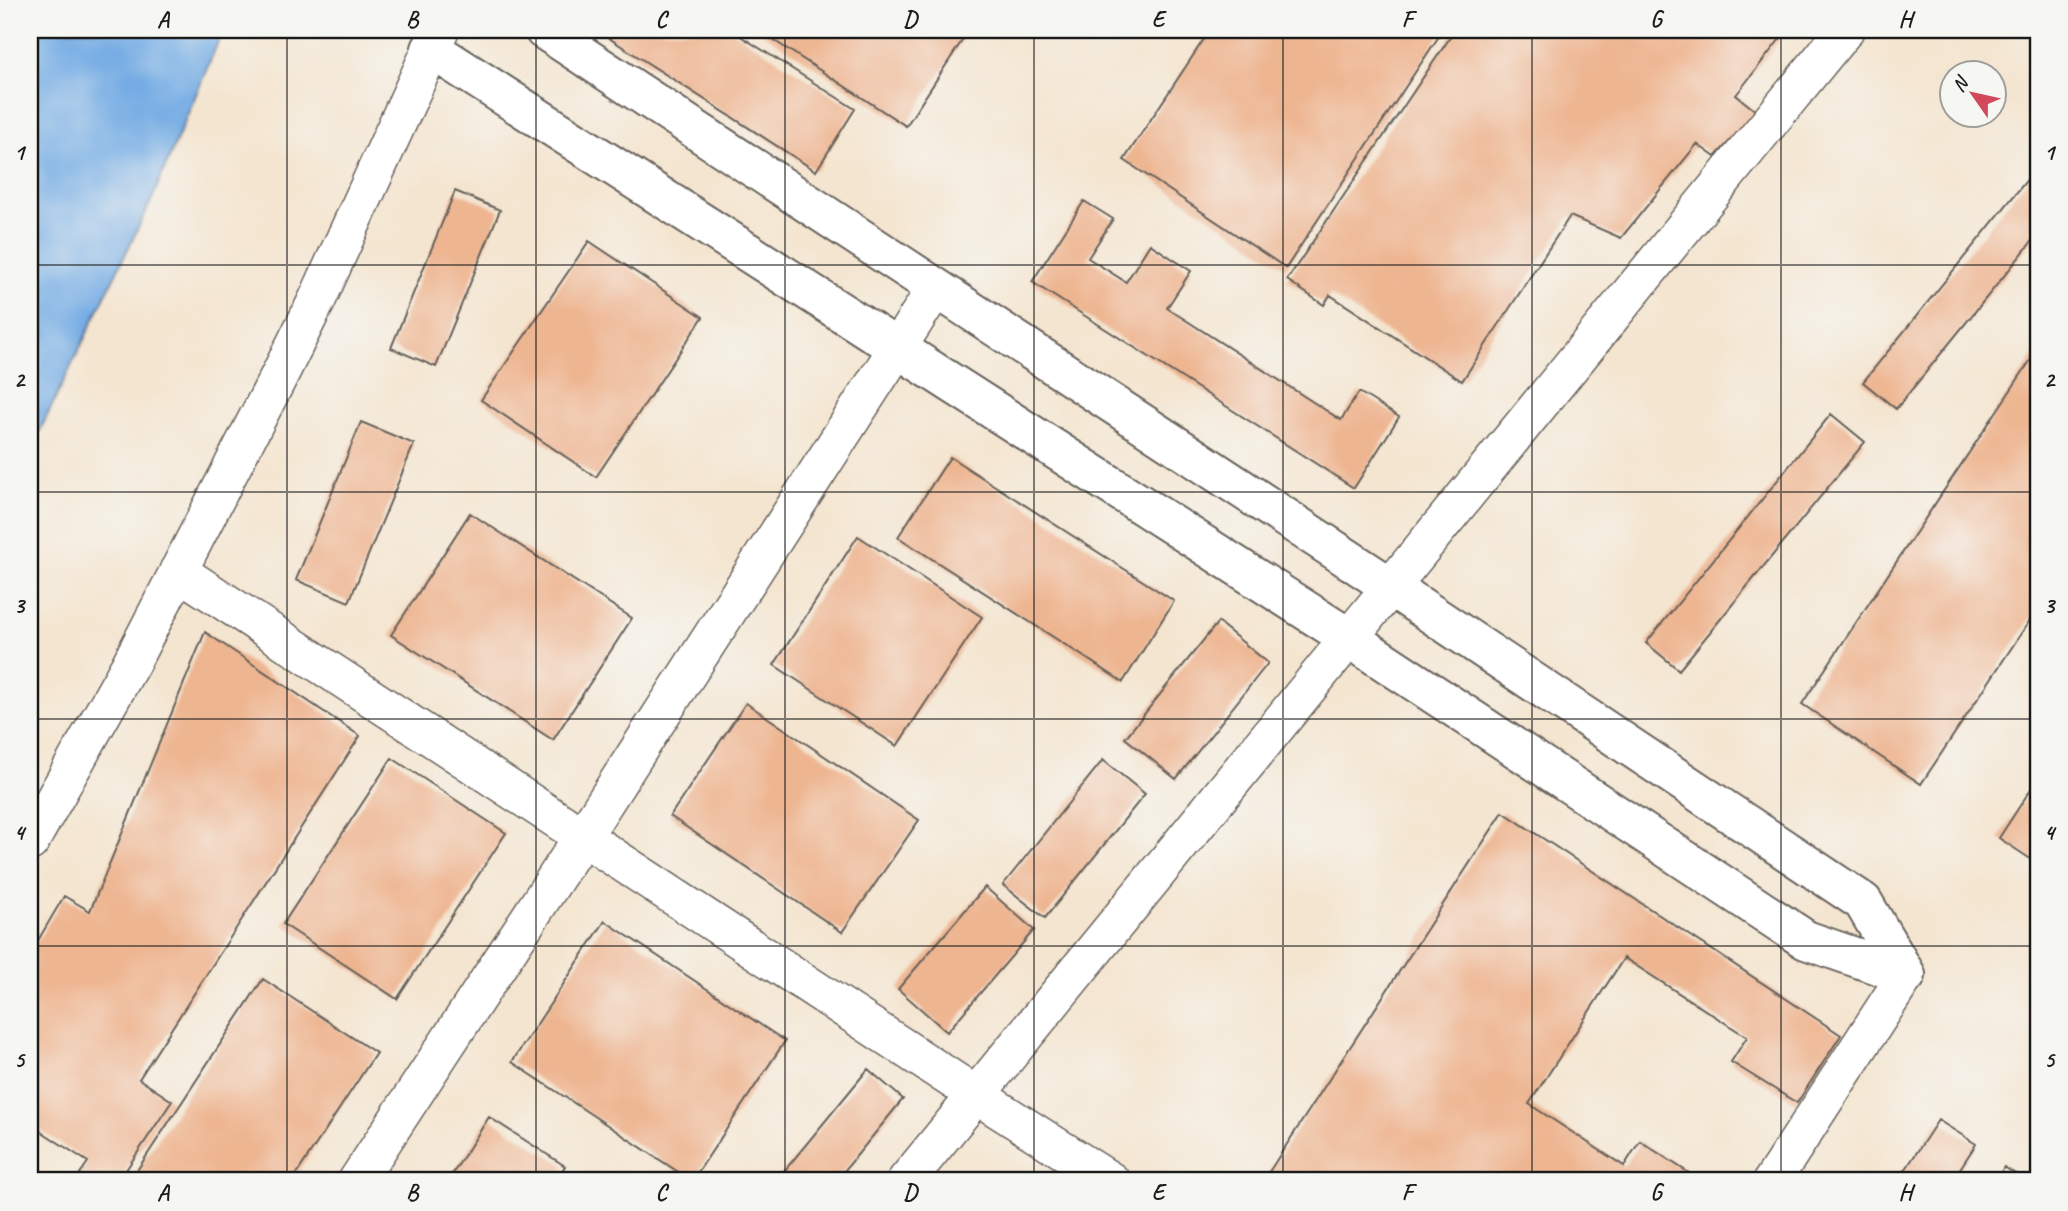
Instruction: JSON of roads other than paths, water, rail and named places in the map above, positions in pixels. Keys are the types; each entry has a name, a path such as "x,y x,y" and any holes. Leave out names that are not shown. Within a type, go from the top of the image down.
{"street":[{"path":"544,30 1391,587 1863,902 1906,975"},
{"path":"906,1181 1845,30"},
{"path":"30,842 130,665 317,300 435,40 897,348 1349,638 1806,940 1906,975"},
{"path":"356,1181 583,836 936,288"},
{"path":"178,571 1111,1181"},
{"path":"1772,1181 1906,975"}],"water":[{"path":"30,30 223,30 152,199 30,451"}]}
